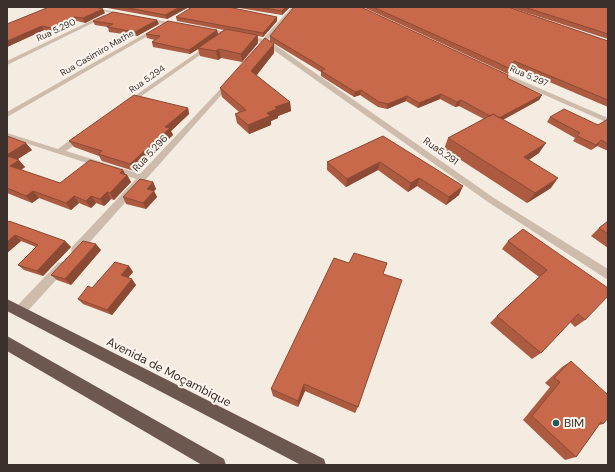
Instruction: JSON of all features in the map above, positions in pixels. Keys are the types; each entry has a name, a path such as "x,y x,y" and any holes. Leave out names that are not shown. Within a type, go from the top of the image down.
{"highway":[{"name":"Avenida de Moçambique","path":"14,308 318,465"},
{"path":"7,343 218,465"}],"street":[{"path":"88,7 133,16"},
{"path":"254,53 280,18 294,7"},
{"name":"Rua 5.290","path":"7,63 112,13"},
{"path":"140,18 182,26"},
{"name":"Rua Casimiro Mathe","path":"7,115 174,19"},
{"path":"197,28 264,41"},
{"path":"220,39 226,34"},
{"name":"Rua5.291","path":"264,41 491,200 608,274"},
{"name":"Rua 5.294","path":"124,106 214,43"},
{"name":"Rua 5.297","path":"489,69 608,121"},
{"name":"Rua 5.296","path":"14,308 142,178 234,78"},
{"path":"59,152 85,134"},
{"path":"7,135 142,178"}],"building":[{"path":"49,7 94,7 103,9 83,18 75,17 51,28 42,26 7,41 7,24"},
{"path":"123,7 180,7 165,15"},
{"path":"192,7 228,7 277,17 263,33 176,17"},
{"path":"258,7 286,7 282,11"},
{"path":"294,7 361,7 508,75 507,78 542,95 499,118 493,114 490,116 461,100 457,102 441,94 419,103 407,96 388,104 379,102 361,90 355,92 321,71 325,69 270,36"},
{"path":"373,7 508,7 608,41 608,100 514,61 511,69"},
{"path":"524,7 608,7 608,34"},
{"path":"113,12 157,20 135,32 107,27 113,24 93,21"},
{"path":"168,21 217,30 189,50 152,42 160,36 146,34"},
{"path":"226,29 257,35 241,54 219,49 216,51 198,48"},
{"path":"265,38 274,44 251,71 290,102 275,107 277,109 267,113 270,116 248,125 235,114 246,110 220,88"},
{"path":"134,95 188,108 165,127 170,128 130,164 98,154 102,151 69,141"},
{"path":"564,109 598,125 608,119 608,144 601,140 596,145 577,136 580,133 550,117"},
{"path":"493,114 546,143 524,157 558,178 535,193 448,138"},
{"path":"7,136 26,143 7,155"},
{"path":"383,136 463,186 449,197 419,178 411,183 380,162 347,179 327,162"},
{"path":"7,156 19,160 10,166 60,183 90,160 123,170 120,173 127,175 110,193 107,192 100,199 91,196 86,201 74,196 66,203 33,191 26,196 7,188"},
{"path":"140,179 153,182 147,189 154,191 143,203 123,197"},
{"path":"9,221 65,241 37,271 18,265 38,245 15,235 7,242 7,223"},
{"path":"608,221 608,234 599,228"},
{"path":"523,229 608,288 608,296 585,320 578,314 541,353 497,316 547,270 508,241"},
{"path":"83,241 96,244 65,279 51,275"},
{"path":"354,253 387,263 383,274 402,280 358,407 304,384 298,401 271,389 334,258 349,263"},
{"path":"115,262 129,266 121,275 132,279 107,310 78,299 88,286 92,288"},
{"path":"571,361 608,395 608,418 603,424 601,422 576,457 532,416 560,382 554,378"}],"place":[{"name":"BIM","path":"556,423"}]}
